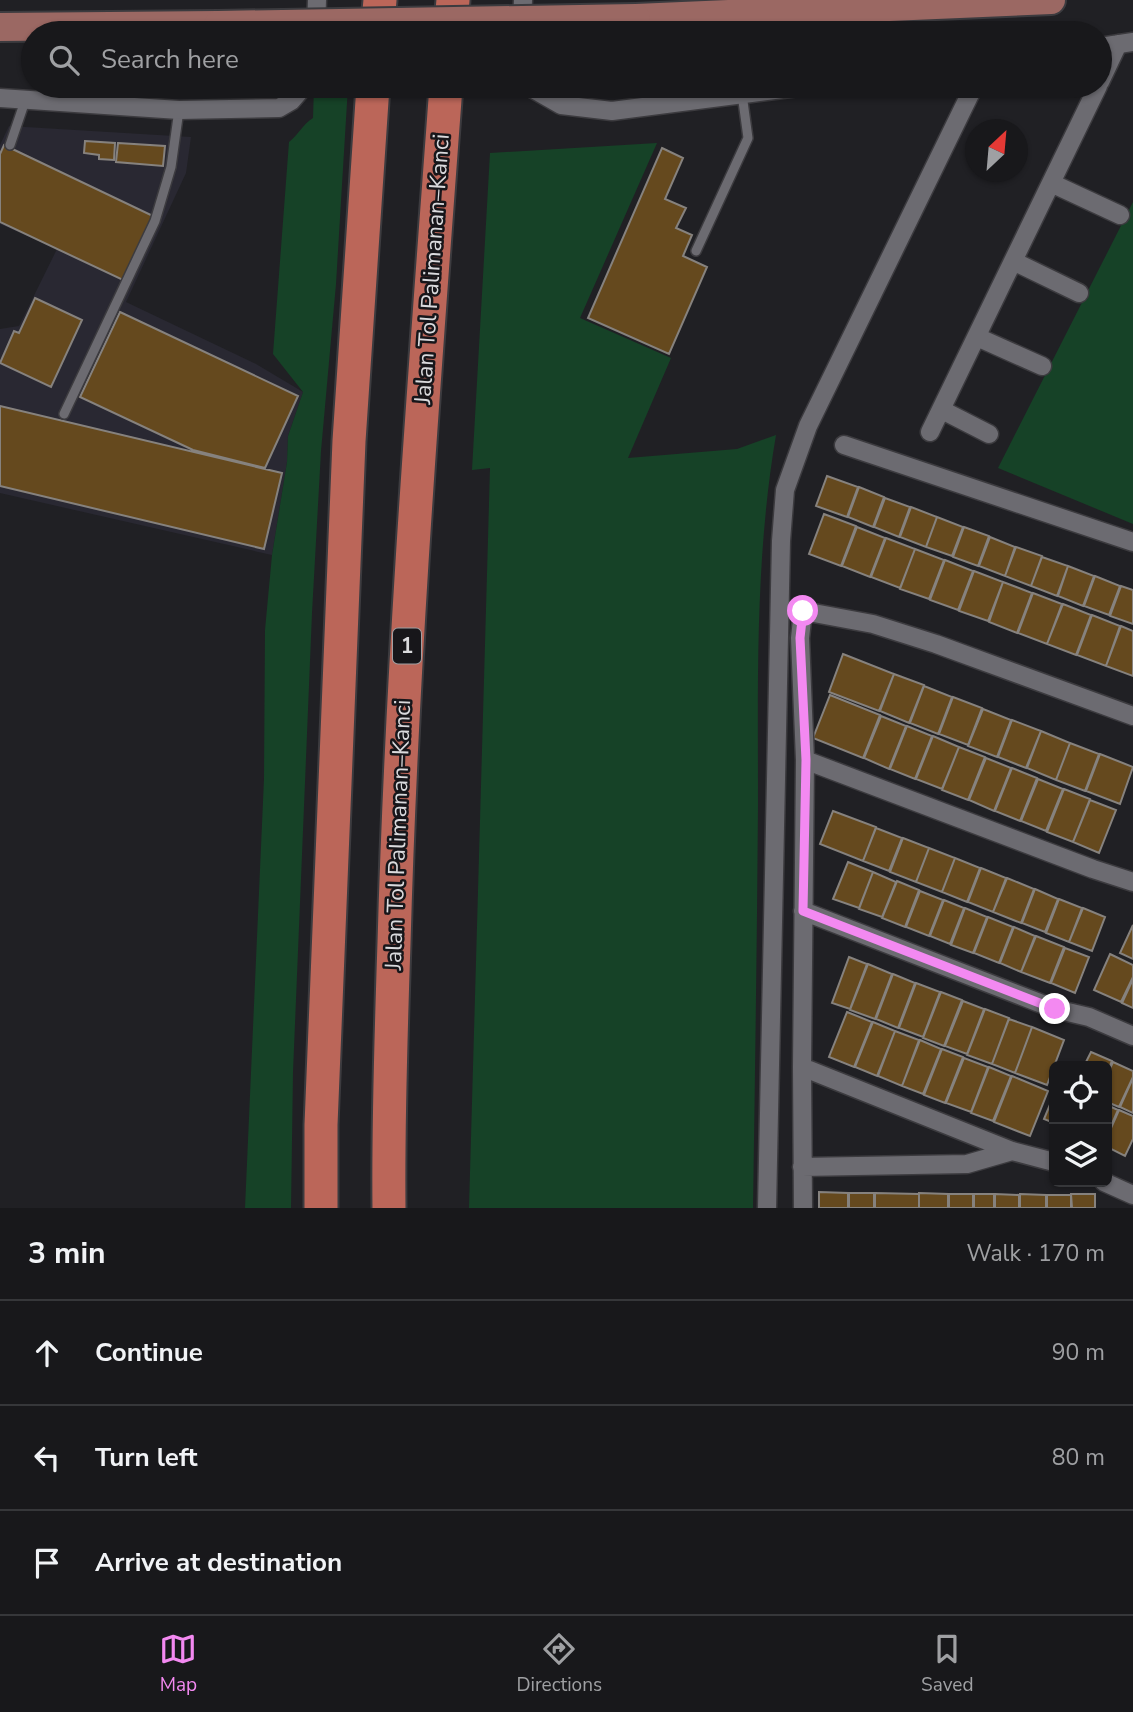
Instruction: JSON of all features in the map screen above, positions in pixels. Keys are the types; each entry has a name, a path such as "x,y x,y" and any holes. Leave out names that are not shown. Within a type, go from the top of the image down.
{"highway":[{"path":"378,21 380,0"},
{"path":"451,21 453,0"},
{"path":"321,1208 321,1125 349,441 372,98"},
{"name":"Jalan Tol Palimanan–Kanci","path":"389,1208 388,1129 398,785 445,98"}],"main road":[{"path":"427,21 636,18 1051,0"},
{"path":"0,27 21,27"}],"street":[{"path":"316,21 317,0"},
{"path":"522,21 523,0"},
{"path":"0,98 177,119 279,108 294,98"},
{"path":"549,98 561,105 612,111 711,98"},
{"path":"767,1208 781,541 785,490 808,426 968,98"},
{"path":"930,432 1092,98"},
{"path":"1051,183 1120,215"},
{"path":"1013,261 1079,293"},
{"path":"976,337 1042,366"},
{"path":"942,410 989,434"},
{"path":"844,445 1133,542"},
{"path":"803,1208 806,760 800,638 803,611 873,624 936,644 1133,716"},
{"path":"806,760 1133,882"},
{"path":"803,911 1055,1009 1089,1017 1133,1036"},
{"path":"802,1068 1012,1151 1049,1162"},
{"path":"803,1167 967,1164 1012,1151"},
{"path":"1112,1186 1133,1195"}],"lane":[{"path":"696,251 748,138 743,98"},
{"path":"11,143 25,102"},
{"path":"64,414 155,220 171,167 177,119"}],"shaded area":[{"path":"9,126 191,137 186,173 126,302 256,364 303,392 288,436 287,462 272,555 0,493 0,329 19,326 57,249 0,224 0,145"}],"green space":[{"path":"314,98 347,98 312,613 293,1072 291,1208 245,1208 264,779 265,630 288,436 303,392 273,354 289,142 313,118"},
{"path":"657,143 580,318 671,358 628,458 737,449 776,435 764,527 759,620 753,1208 469,1208 490,468 472,470 490,153"},
{"path":"1133,202 1133,524 998,468"}],"building":[{"path":"85,141 115,143 114,160 99,159 99,155 84,153"},
{"path":"118,143 165,146 163,166 116,162"},
{"path":"4,145 153,216 123,280 0,222 0,154"},
{"path":"662,148 683,158 665,199 686,208 676,228 692,235 683,256 707,267 669,354 588,318"},
{"path":"35,298 82,320 51,387 0,363 14,331 19,333"},
{"path":"120,312 298,396 265,468 193,450 80,397"},
{"path":"0,406 282,473 264,549 0,486"},
{"path":"827,476 858,487 847,517 816,506"},
{"path":"859,487 884,497 873,527 848,517"},
{"path":"885,498 910,507 899,537 874,527"},
{"path":"911,507 937,517 926,547 900,537"},
{"path":"824,514 856,526 841,566 809,554"},
{"path":"937,517 963,527 952,556 926,547"},
{"path":"857,527 885,538 870,577 842,566"},
{"path":"964,527 989,536 978,566 953,557"},
{"path":"990,537 1015,547 1005,576 979,566"},
{"path":"886,538 915,549 900,588 871,577"},
{"path":"1016,547 1042,556 1031,586 1005,576"},
{"path":"915,549 944,560 929,599 900,589"},
{"path":"1042,557 1068,566 1057,596 1031,586"},
{"path":"945,560 973,571 958,610 930,600"},
{"path":"1068,566 1094,576 1083,606 1058,596"},
{"path":"974,571 1003,582 988,621 959,611"},
{"path":"1095,576 1120,586 1109,615 1084,606"},
{"path":"1003,582 1032,593 1017,633 989,622"},
{"path":"1121,586 1133,590 1133,624 1110,616"},
{"path":"1033,593 1062,604 1047,644 1018,633"},
{"path":"1063,604 1091,615 1076,655 1047,644"},
{"path":"1092,615 1120,626 1106,666 1077,655"},
{"path":"1121,626 1133,631 1133,676 1106,666"},
{"path":"843,654 894,674 879,711 829,692"},
{"path":"894,674 924,685 909,723 880,711"},
{"path":"924,686 952,697 938,734 910,723"},
{"path":"830,695 880,715 863,758 813,738"},
{"path":"953,697 982,708 968,745 939,734"},
{"path":"983,709 1011,720 997,757 968,746"},
{"path":"881,716 906,726 889,769 864,758"},
{"path":"1012,720 1041,731 1026,768 998,757"},
{"path":"907,726 932,736 915,779 890,769"},
{"path":"1041,731 1070,743 1056,780 1027,768"},
{"path":"933,736 959,747 942,789 916,779"},
{"path":"1070,743 1099,754 1085,791 1056,780"},
{"path":"959,747 985,757 968,800 942,790"},
{"path":"1100,754 1133,767 1120,804 1086,791"},
{"path":"986,758 1011,768 994,811 969,800"},
{"path":"1012,768 1037,778 1020,821 995,811"},
{"path":"1038,779 1063,789 1046,831 1021,821"},
{"path":"1064,789 1090,799 1073,842 1047,832"},
{"path":"1090,800 1116,810 1099,853 1073,842"},
{"path":"833,811 876,827 863,861 820,844"},
{"path":"876,828 902,838 889,871 863,861"},
{"path":"903,838 929,848 916,882 890,872"},
{"path":"929,848 955,858 942,892 916,882"},
{"path":"955,858 980,868 967,902 942,892"},
{"path":"848,862 873,872 859,908 833,899"},
{"path":"981,868 1006,878 993,912 968,902"},
{"path":"873,872 896,882 882,917 859,909"},
{"path":"1007,878 1034,889 1021,923 993,912"},
{"path":"897,881 919,890 905,927 882,918"},
{"path":"1035,889 1058,899 1045,932 1022,923"},
{"path":"920,891 943,900 929,936 906,927"},
{"path":"1059,899 1082,908 1069,942 1046,933"},
{"path":"944,900 964,908 950,944 930,936"},
{"path":"965,908 987,917 973,953 951,945"},
{"path":"1083,908 1105,917 1092,951 1069,942"},
{"path":"988,917 1013,927 999,963 974,953"},
{"path":"1133,925 1133,959 1120,953"},
{"path":"1014,927 1035,936 1021,972 1000,963"},
{"path":"1036,936 1064,947 1050,983 1021,972"},
{"path":"1065,948 1089,957 1075,993 1051,983"},
{"path":"1110,954 1133,965 1133,977 1121,1002 1094,990"},
{"path":"849,957 867,964 850,1009 832,1003"},
{"path":"868,964 892,974 875,1019 850,1010"},
{"path":"893,974 915,983 898,1028 876,1019"},
{"path":"1133,979 1133,1008 1122,1003"},
{"path":"916,983 940,992 923,1037 899,1028"},
{"path":"941,992 962,1000 944,1046 923,1038"},
{"path":"963,1001 984,1009 967,1054 945,1046"},
{"path":"985,1009 1009,1018 992,1064 967,1055"},
{"path":"847,1012 872,1022 854,1067 829,1057"},
{"path":"1009,1019 1032,1027 1015,1073 992,1064"},
{"path":"873,1022 895,1031 877,1076 855,1067"},
{"path":"1032,1027 1064,1040 1056,1061 1049,1061 1047,1085 1015,1073"},
{"path":"895,1031 919,1040 902,1086 878,1076"},
{"path":"920,1040 941,1049 923,1094 902,1086"},
{"path":"942,1049 963,1057 945,1103 924,1095"},
{"path":"1091,1052 1112,1061 1086,1061"},
{"path":"964,1058 988,1067 971,1112 946,1103"},
{"path":"1113,1062 1133,1071 1133,1077 1119,1107 1112,1104"},
{"path":"989,1067 1011,1076 993,1121 971,1113"},
{"path":"1012,1076 1048,1091 1030,1136 994,1122"},
{"path":"1133,1078 1133,1113 1120,1107"},
{"path":"1049,1107 1049,1121 1044,1119"},
{"path":"1112,1107 1118,1110 1112,1124"},
{"path":"1119,1110 1133,1116 1133,1139 1125,1156 1112,1150 1112,1126"},
{"path":"819,1192 848,1193 848,1208 819,1208"},
{"path":"849,1193 874,1193 874,1208 849,1208"},
{"path":"875,1193 919,1194 919,1208 875,1208"},
{"path":"919,1193 948,1194 948,1208 919,1208"},
{"path":"949,1194 973,1194 973,1208 949,1208"},
{"path":"974,1194 994,1194 994,1208 974,1208"},
{"path":"995,1194 1019,1195 1019,1208 995,1208"},
{"path":"1020,1194 1046,1195 1046,1208 1020,1208"},
{"path":"1071,1194 1095,1194 1095,1208 1072,1208"},
{"path":"1047,1195 1071,1195 1071,1208 1047,1208"}],"route":[{"path":"803,611 800,638 806,760 803,911 1055,1009"}]}
